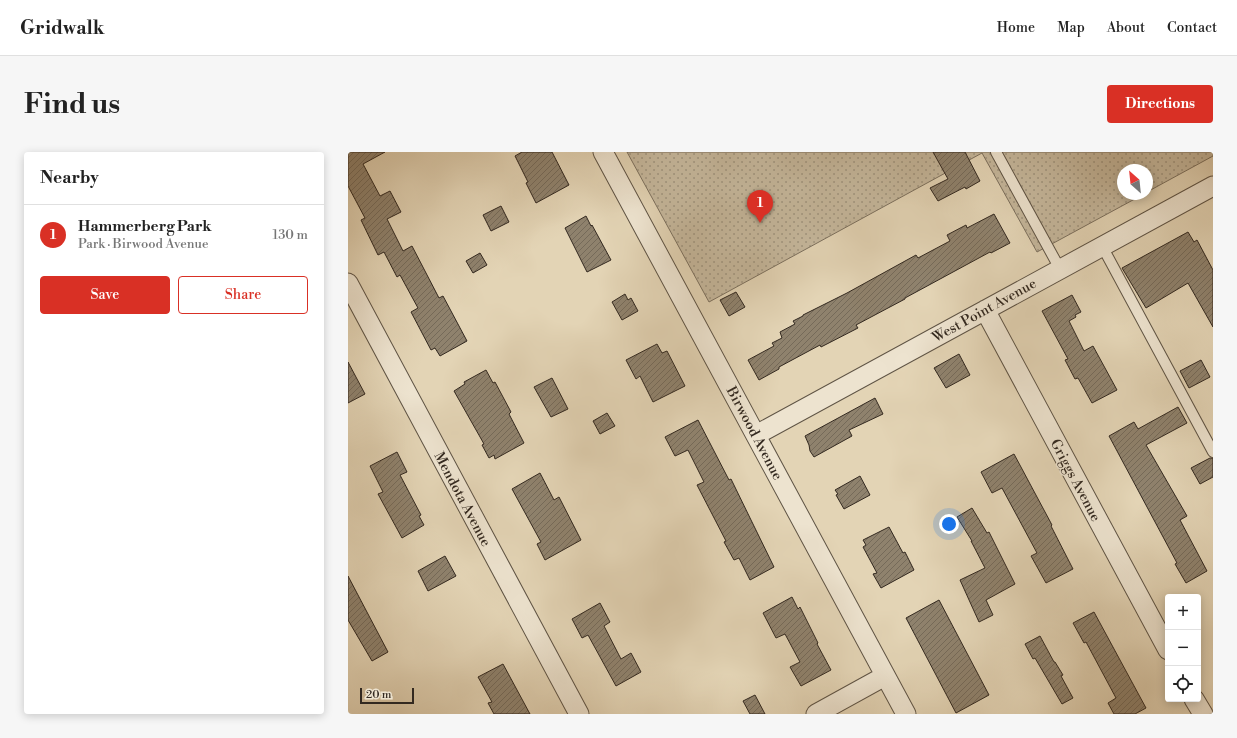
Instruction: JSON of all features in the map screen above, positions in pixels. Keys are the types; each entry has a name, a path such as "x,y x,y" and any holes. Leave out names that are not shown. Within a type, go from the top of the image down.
{"street":[{"name":"Birwood Avenue","path":"603,152 906,714"},
{"name":"West Point Avenue","path":"756,435 1213,186"},
{"name":"Mendota Avenue","path":"348,283 579,714"},
{"name":"Griggs Avenue","path":"985,310 1165,644"},
{"path":"816,714 885,676"},
{"path":"1196,702 1202,714"}],"lane":[{"path":"996,152 1060,269"},
{"path":"1102,246 1213,452"}],"shaded area":[{"path":"627,152 1213,152 1213,156 1153,189 1153,164 1117,164 1117,200 1133,200 1037,252 982,153 709,302"}],"building":[{"path":"348,152 385,152 363,164 380,196 390,191 401,212 387,219 403,251 412,246 439,298 443,296 467,341 440,356 435,348 431,350 411,312 418,308 400,275 397,277 384,252 378,255 361,220 365,218 348,186"},
{"path":"522,152 552,152 569,185 536,203 526,183 528,182 515,156"},
{"path":"933,152 965,152 980,181 966,189 965,187 938,201 930,188 948,179"},
{"path":"501,206 509,222 491,231 483,215"},
{"path":"994,214 1010,243 991,253 990,252 905,298 856,325 858,328 821,347 820,345 779,367 779,369 759,380 748,360 774,346 772,343 782,338 780,332 795,324 793,321 916,255 918,258 950,241 947,235 966,225 967,228"},
{"path":"586,216 611,260 587,272 565,228"},
{"path":"1188,232 1194,242 1197,240 1213,270 1213,327 1188,283 1146,308 1122,268"},
{"path":"480,253 487,265 473,273 466,261"},
{"path":"736,292 745,307 729,316 720,300"},
{"path":"625,294 628,300 631,298 638,311 622,320 612,302"},
{"path":"1072,295 1081,312 1069,321 1084,351 1093,346 1117,390 1092,403 1078,378 1075,379 1065,360 1068,359 1042,311"},
{"path":"657,344 662,353 667,351 685,386 653,402 640,376 636,379 626,360"},
{"path":"959,354 970,375 946,388 934,368"},
{"path":"1201,360 1210,377 1189,388 1180,371"},
{"path":"348,362 365,394 348,403"},
{"path":"486,370 493,383 495,382 511,412 509,414 524,443 495,459 494,455 489,458 482,445 484,444 454,391 465,384 464,382"},
{"path":"552,378 568,409 551,417 534,387"},
{"path":"875,398 883,414 849,430 852,436 814,457 810,451 805,436"},
{"path":"1178,407 1187,423 1146,445 1187,516 1180,520 1207,571 1186,583 1175,564 1177,563 1109,436 1134,422 1138,429"},
{"path":"607,413 615,426 600,434 593,421"},
{"path":"698,420 729,480 731,479 774,567 750,580 739,558 734,560 724,542 726,541 697,485 704,482 688,450 675,456 665,437"},
{"path":"397,452 407,472 400,475 421,515 419,516 424,525 402,538 378,494 383,492 370,466"},
{"path":"1014,454 1052,525 1051,526 1073,569 1046,583 1031,556 1037,553 1002,488 992,493 981,472"},
{"path":"1210,458 1213,458 1213,477 1200,484 1191,468"},
{"path":"540,473 554,500 559,497 581,540 545,560 537,544 541,542 512,489"},
{"path":"860,476 870,495 844,509 836,495 838,494 835,490"},
{"path":"972,508 987,533 989,532 1015,584 986,600 993,615 979,622 960,580 985,568 972,541 957,517"},
{"path":"889,527 903,553 905,552 914,570 881,588 873,574 877,573 863,547 866,545 863,540"},
{"path":"445,556 456,576 428,591 418,571"},
{"path":"348,576 388,652 372,661 348,620"},
{"path":"792,597 798,609 800,607 831,670 801,686 790,667 800,662 785,634 776,638 763,613"},
{"path":"939,600 989,695 956,713 906,618"},
{"path":"600,603 610,622 604,626 621,659 631,653 641,672 616,686 588,635 582,638 572,619"},
{"path":"1094,612 1146,708 1135,714 1114,714 1108,703 1116,698 1086,642 1084,643 1073,623"},
{"path":"1040,636 1063,675 1061,676 1073,698 1062,704 1025,644"},
{"path":"503,664 530,714 494,714 488,703 492,702 478,677"},
{"path":"755,695 765,714 750,714 743,701"}],"place":[{"name":"Hammerberg Park","path":"760,223"}]}
